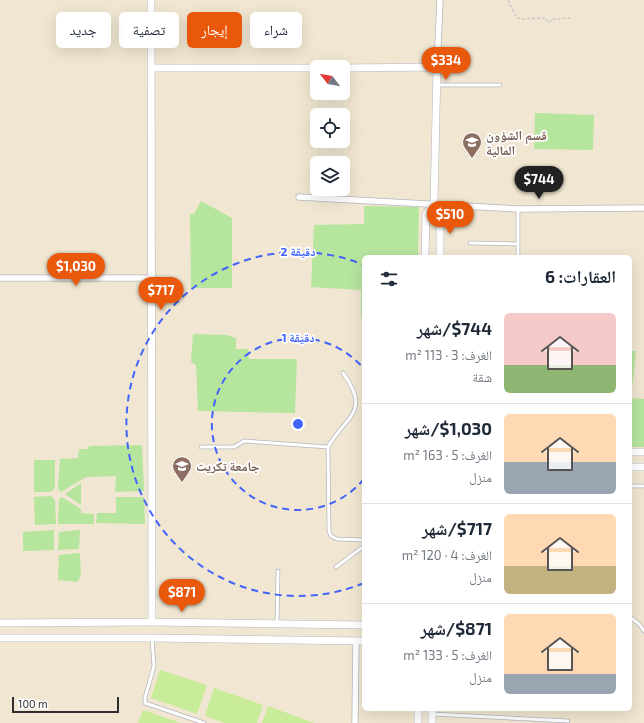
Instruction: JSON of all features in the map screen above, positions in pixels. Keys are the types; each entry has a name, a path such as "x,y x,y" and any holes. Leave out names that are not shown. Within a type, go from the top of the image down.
{"street":[{"path":"151,0 152,622"},
{"path":"440,0 434,204 440,213 440,255"},
{"path":"350,68 437,67"},
{"path":"152,68 310,68"},
{"path":"299,197 518,209 644,208"},
{"path":"425,255 426,214 434,204"},
{"path":"0,278 152,278"},
{"path":"632,452 644,452"},
{"path":"632,467 644,467"},
{"path":"0,623 152,622 362,625"},
{"path":"0,638 152,638 360,641 355,723"},
{"path":"418,711 418,723"},
{"path":"432,711 432,723"}],"lane":[{"path":"437,85 500,86"},
{"path":"518,209 518,255"},
{"path":"470,243 518,244"},
{"path":"343,374 351,384 357,403 353,415 328,447 329,531 331,536 337,539 362,540"},
{"path":"201,447 234,447 244,441 328,447"},
{"path":"632,486 643,486"},
{"path":"336,567 362,548"},
{"path":"277,624 278,571"},
{"path":"632,618 644,631"},
{"path":"152,638 154,666 145,703 204,723"},
{"path":"432,711 568,721"}],"path":[{"path":"508,0 515,15 520,19 542,17 546,18 547,22 552,21 553,19 572,18"}],"shaded area":[{"name":"جامعة تكريت","path":"0,0 644,0 644,723 0,723"}],"green space":[{"path":"535,113 594,115 593,150 534,149"},
{"path":"201,201 232,218 232,288 191,288 190,214 194,214"},
{"path":"364,206 419,207 418,255 362,255 362,318 361,290 311,287 314,225 364,224"},
{"path":"193,334 226,335 236,338 236,349 248,349 249,359 297,359 295,413 198,411 196,365 191,362"},
{"path":"632,351 636,351 632,389"},
{"path":"632,398 644,399 644,447 632,447"},
{"path":"142,445 144,491 115,492 116,476 86,477 61,492 58,488 60,459 78,458 79,449 88,449 89,446"},
{"path":"34,460 55,460 55,488 51,492 34,492"},
{"path":"81,483 81,505 65,494"},
{"path":"51,496 55,500 56,524 35,525 34,497"},
{"path":"62,497 81,509 81,513 94,514 94,524 58,524 59,499"},
{"path":"116,497 144,497 145,524 96,523 97,513 116,513"},
{"path":"54,530 54,550 23,551 23,532"},
{"path":"80,530 79,549 58,550 59,532"},
{"path":"80,553 81,576 77,582 58,580 59,555"},
{"path":"160,670 207,685 197,714 151,698"},
{"path":"214,688 263,705 257,723 225,723 205,716"},
{"path":"268,706 314,723 262,723"},
{"path":"143,710 181,723 138,723"}],"place":[{"name":"قسم الشؤون المالية","path":"472,159"},
{"name":"جامعة تكريت","path":"182,483"}]}
